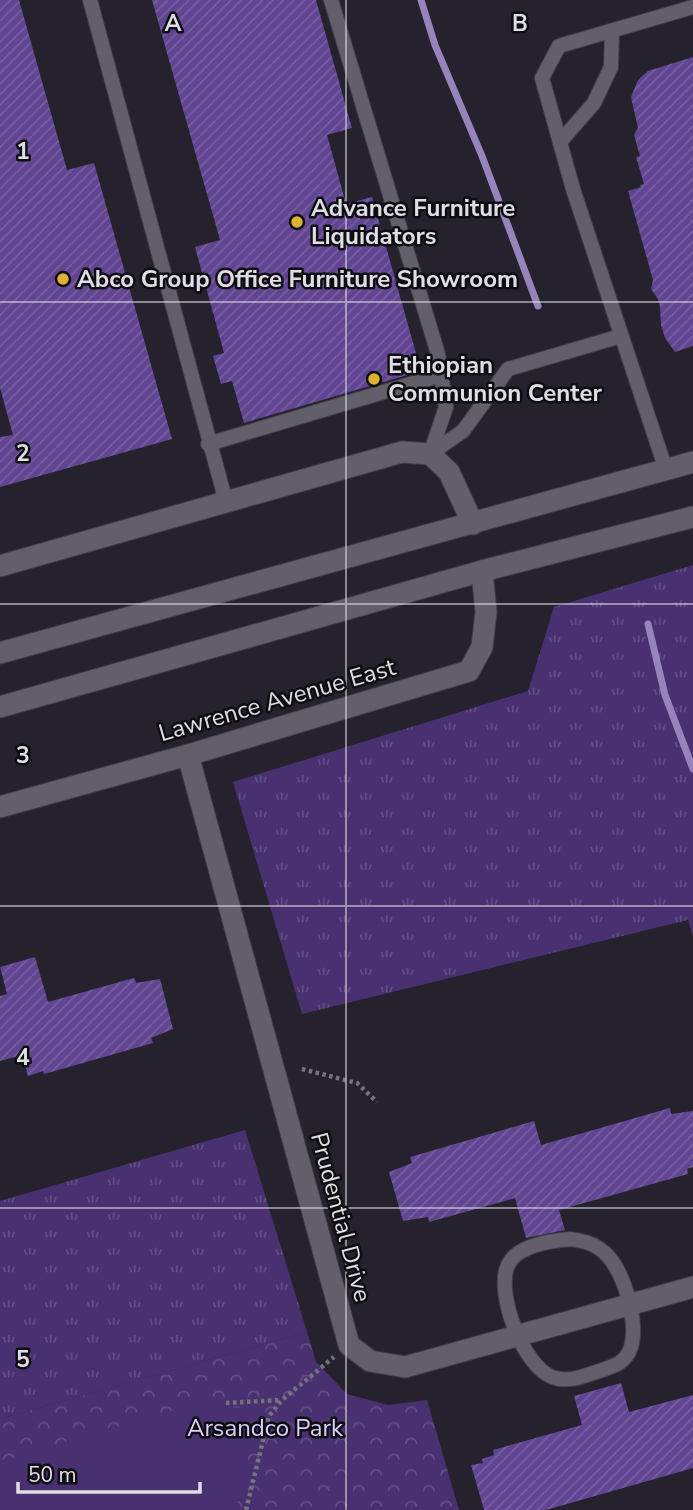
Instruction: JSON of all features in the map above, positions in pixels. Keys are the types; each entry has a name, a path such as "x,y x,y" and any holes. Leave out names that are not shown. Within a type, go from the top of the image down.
{"street":[{"path":"0,566 402,452 430,454 449,472 473,524"},
{"path":"0,653 693,462"},
{"path":"0,707 482,571 693,517"},
{"name":"Lawrence Avenue East","path":"0,807 188,755 469,671 482,647 486,612 482,571"},
{"name":"Prudential Drive","path":"188,755 349,1345"},
{"path":"349,1345 370,1361 405,1367 693,1287"}],"lane":[{"path":"90,0 208,444 226,502"},
{"path":"331,0 438,354 446,407 430,454"},
{"path":"666,470 573,190 541,78 558,47 693,7"},
{"path":"560,142 594,103 611,67 612,31"},
{"path":"430,454 463,431 508,369 621,336"},
{"path":"208,444 441,375"},
{"path":"553,1241 579,1241 603,1250 617,1269 630,1304 633,1340 629,1353 621,1363 573,1379 551,1377 539,1368 517,1336 503,1280 508,1263 518,1253 553,1241"}],"path":[{"path":"302,1069 357,1083 377,1102"},
{"path":"246,1510 269,1416 282,1400 349,1345"},
{"path":"226,1403 282,1400"}],"green space":[{"path":"693,565 693,937 688,920 302,1014 233,782 528,691 554,607"},
{"path":"245,1130 307,1332 0,1419 0,1201"},
{"name":"Arsandco Park","path":"307,1332 316,1362 347,1394 388,1405 427,1400 459,1510 0,1510 0,1419"},
{"path":"197,1403 247,1409 252,1427 236,1510 0,1510 0,1462"}],"building":[{"name":"Abco Group Office Furniture Showroom","path":"0,0 19,0 67,170 94,163 172,439 0,487 0,437 13,435 0,388"},
{"name":"Advance Furniture Liquidators","path":"152,0 316,0 352,128 327,135 346,204 372,197 421,371 244,423 232,381 221,384 213,356 224,353 195,247 220,240"},
{"path":"693,57 693,346 675,352 665,338 661,325 660,307 651,289 653,280 628,191 644,184 636,157 640,156 634,135 638,128 631,97 638,80 648,71"},
{"path":"35,957 48,1002 134,978 136,983 160,979 173,1029 151,1038 153,1043 44,1074 43,1071 28,1076 22,1055 0,1061 0,996 7,994 0,967"},
{"path":"670,1108 671,1114 693,1111 693,1167 687,1169 688,1174 559,1210 565,1230 526,1238 515,1198 429,1222 428,1217 403,1221 389,1172 412,1163 410,1157 534,1121 541,1145"},
{"path":"621,1383 629,1412 693,1395 693,1468 546,1510 484,1510 471,1465 483,1463 482,1459 494,1455 493,1450 582,1425 574,1396"}],"waterway":[{"path":"421,0 435,45 482,156 538,306"},
{"path":"648,624 665,695 693,769"}],"place":[{"name":"Advance Furniture Liquidators","path":"297,222"},
{"name":"Abco Group Office Furniture Showroom","path":"63,279"},
{"name":"Ethiopian Communion Center","path":"374,379"}]}
